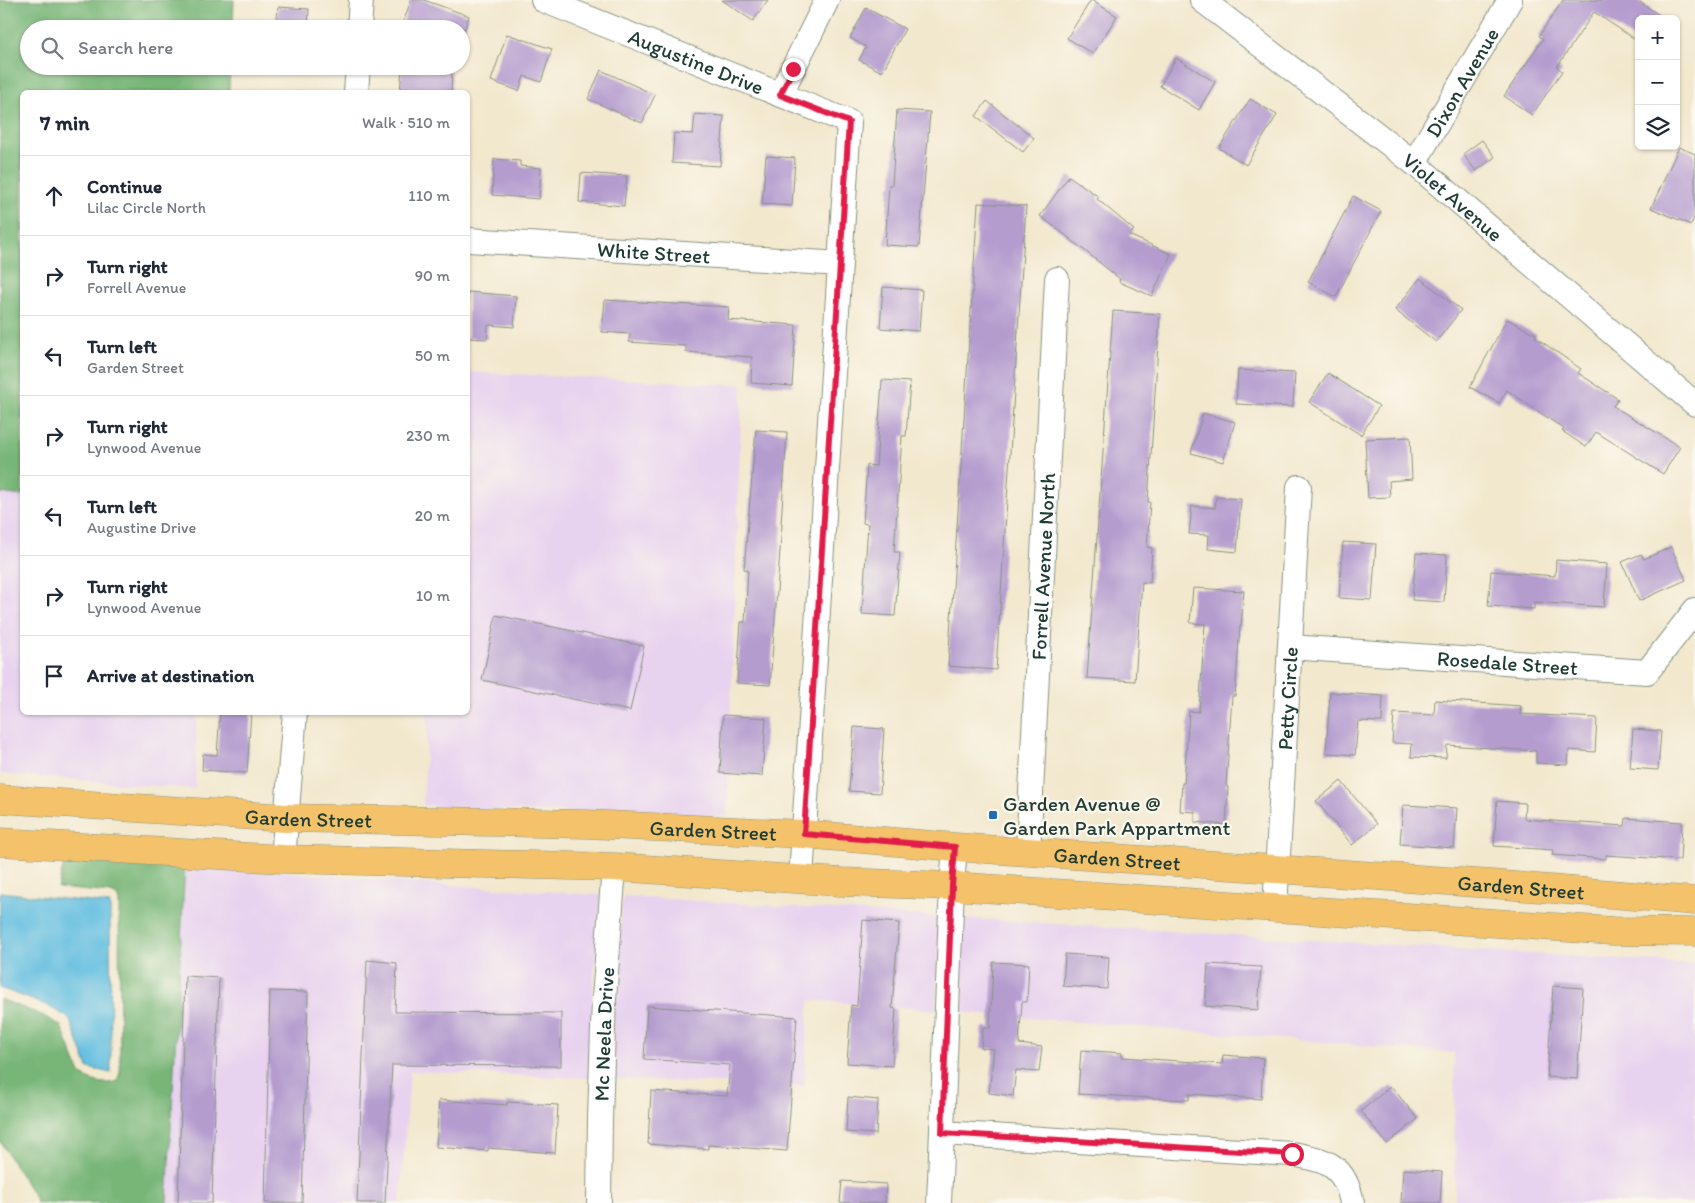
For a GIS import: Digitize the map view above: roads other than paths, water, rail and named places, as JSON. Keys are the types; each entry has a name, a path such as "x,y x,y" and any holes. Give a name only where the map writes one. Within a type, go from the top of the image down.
{"main road":[{"name":"Garden Street","path":"0,799 286,818 586,824 804,834 955,847 1481,883 1695,901"},
{"name":"Garden Street","path":"0,842 283,858 614,867 841,882 952,886 1613,931 1695,932"}],"street":[{"path":"360,20 361,0"},
{"name":"Augustine Drive","path":"543,0 849,122 840,264"},
{"path":"780,95 827,0"},
{"name":"Violet Avenue","path":"1202,0 1414,163 1695,404"},
{"name":"Dixon Avenue","path":"1414,163 1510,0"},
{"path":"356,90 357,75"},
{"name":"White Street","path":"470,240 840,264"},
{"path":"801,878 840,264"},
{"name":"Forrell Avenue North","path":"1028,852 1057,279"},
{"name":"Petty Circle","path":"1275,908 1299,487"},
{"name":"Rosedale Street","path":"1290,647 1647,672 1695,610"},
{"path":"283,858 295,715"},
{"path":"939,1203 955,847"},
{"name":"Mc Neela Drive","path":"600,1203 600,1118 604,999 614,867"},
{"path":"942,1133 1312,1157 1338,1170 1346,1179 1352,1203"}],"water":[{"path":"0,892 110,904 111,1073 88,1068 69,1018 46,1005 0,988"}],"place":[{"name":"Garden Avenue @ Garden Park Appartment","path":"993,815"}]}
